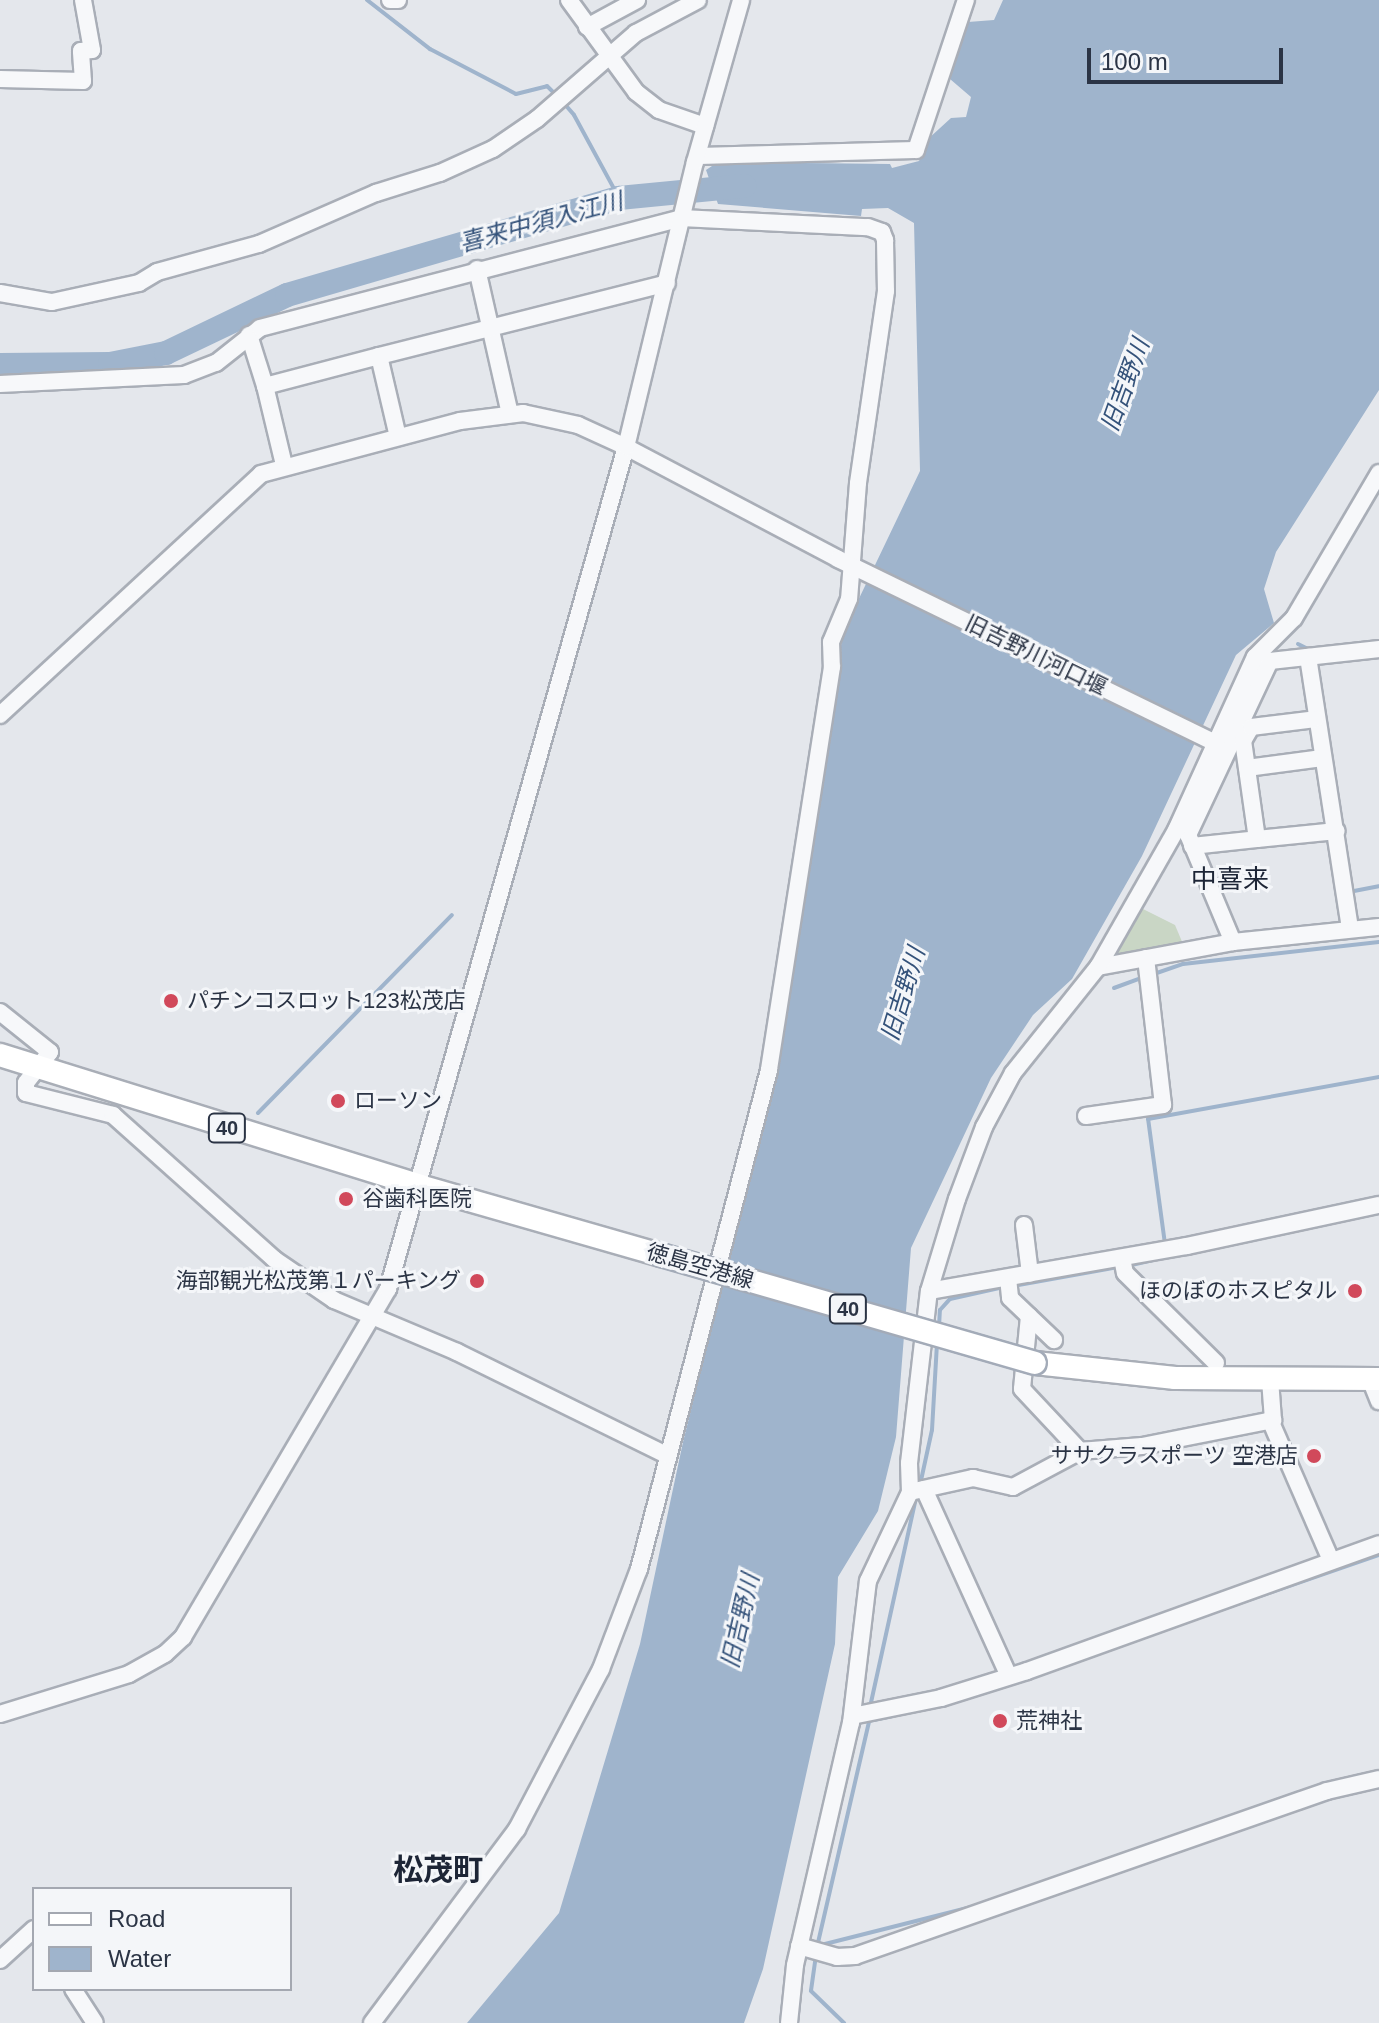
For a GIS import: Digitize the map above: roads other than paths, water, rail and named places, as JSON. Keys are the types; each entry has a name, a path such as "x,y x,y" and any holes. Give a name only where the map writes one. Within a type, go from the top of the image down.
{"main road":[{"name":"徳島空港線","path":"0,1055 35,1070 420,1186 1035,1363 1162,1377 1375,1379"},
{"name":"徳島空港線","path":"0,1065 35,1070"}],"street":[{"path":"0,79 83,81 81,51 92,50 83,0"},
{"path":"390,0 398,0"},
{"path":"569,0 608,59 659,110 705,126"},
{"path":"587,27 637,0"},
{"path":"0,293 52,302 75,300 259,244 493,149 549,108 636,33 698,0"},
{"path":"0,1714 129,1674 183,1637 311,1423 328,1385 374,1319 420,1186 626,447 682,213 741,0"},
{"path":"696,159 916,150 966,0"},
{"path":"0,384 184,375 216,363 249,335 682,213 815,223 882,232 886,291 858,483 858,568 831,642 832,667 769,1070 666,1455 639,1569 570,1736 517,1829 372,2023"},
{"path":"0,715 261,474 284,465 398,437 510,414 477,269"},
{"path":"265,386 667,283"},
{"path":"249,335 284,465"},
{"path":"379,356 398,437"},
{"name":"旧吉野川河口堰","path":"510,414 578,425 626,447 858,568 1211,740"},
{"path":"1233,942 1185,837 1211,740 1255,657 1294,618 1379,473"},
{"path":"1009,1676 917,1490 909,1463 935,1259 984,1127 1038,1037 1098,967 1185,837 1270,661 1379,649"},
{"path":"1308,657 1350,929"},
{"path":"1257,839 1243,741 1251,727 1316,719"},
{"path":"1247,768 1322,758"},
{"path":"1185,837 1257,839 1337,831"},
{"path":"1098,967 1233,942 1379,927"},
{"path":"1086,1116 1163,1105 1146,958"},
{"path":"0,1012 50,1052 35,1070 26,1093 113,1115 274,1259 334,1300 457,1352 666,1455"},
{"path":"929,1291 1008,1284 1030,1274 1124,1265 1379,1205"},
{"path":"1024,1225 1030,1274"},
{"path":"1124,1265 1216,1363"},
{"path":"1008,1284 1029,1316 1054,1340"},
{"path":"1029,1316 1022,1389 1080,1451"},
{"path":"1270,1379 1270,1420 1331,1560"},
{"path":"1375,1379 1379,1401"},
{"path":"789,2023 799,1946 852,1716 868,1581 917,1490 973,1478 1013,1487 1080,1451 1142,1446 1270,1420"},
{"path":"852,1716 941,1698 1009,1676 1379,1544"},
{"path":"799,1946 837,1957 855,1956 1327,1791 1379,1779"},
{"path":"0,1960 32,1931"},
{"path":"74,1991 95,2023"}],"water":[{"name":"旧吉野川","path":"1003,0 1379,0 1379,390 1276,552 1264,589 1274,623 1236,655 1142,856 1072,979 1033,1015 991,1078 911,1248 896,1437 878,1511 838,1577 835,1644 763,1969 744,2023 467,2023 559,1913 640,1644 683,1442 782,1044 843,632 920,471 914,223 888,208 862,209 861,216 718,204 706,170 718,162 890,164 892,168 919,161 928,139 951,118 966,117 971,97 950,79 968,22 994,20"}],"waterway":[{"path":"367,0 430,49 516,94 547,86 556,95"},
{"path":"562,101 574,115 619,198"},
{"name":"喜来中須入江川","path":"0,365 110,364 166,353 287,295 619,198 744,186"},
{"path":"1298,644 1310,650"},
{"path":"1354,891 1379,886"},
{"path":"258,1113 452,915"},
{"path":"1151,975 1183,964 1379,942"},
{"path":"1114,988 1142,978"},
{"path":"1165,1244 1148,1119 1379,1077"},
{"path":"1127,1266 1154,1260"},
{"path":"1013,1286 1119,1267"},
{"path":"939,1327 940,1310 950,1299 1004,1287"},
{"path":"920,1485 932,1430 937,1343"},
{"path":"870,1707 916,1497"},
{"path":"963,1699 1379,1555"},
{"path":"817,1947 869,1721 892,1716"},
{"path":"1277,1800 1296,1794"},
{"path":"821,1945 971,1907"},
{"path":"816,1955 811,1991 844,2023"}],"place":[{"name":"パチンコスロット123松茂店","path":"171,1001"},
{"name":"ローソン","path":"338,1101"},
{"name":"谷歯科医院","path":"346,1199"},
{"name":"海部観光松茂第１パーキング","path":"477,1281"},
{"name":"ほのぼのホスピタル","path":"1355,1291"},
{"name":"ササクラスポーツ 空港店","path":"1314,1456"},
{"name":"荒神社","path":"1000,1721"}],"district":[{"name":"中喜来","path":"1230,880"},
{"name":"松茂町","path":"438,1870"}]}
